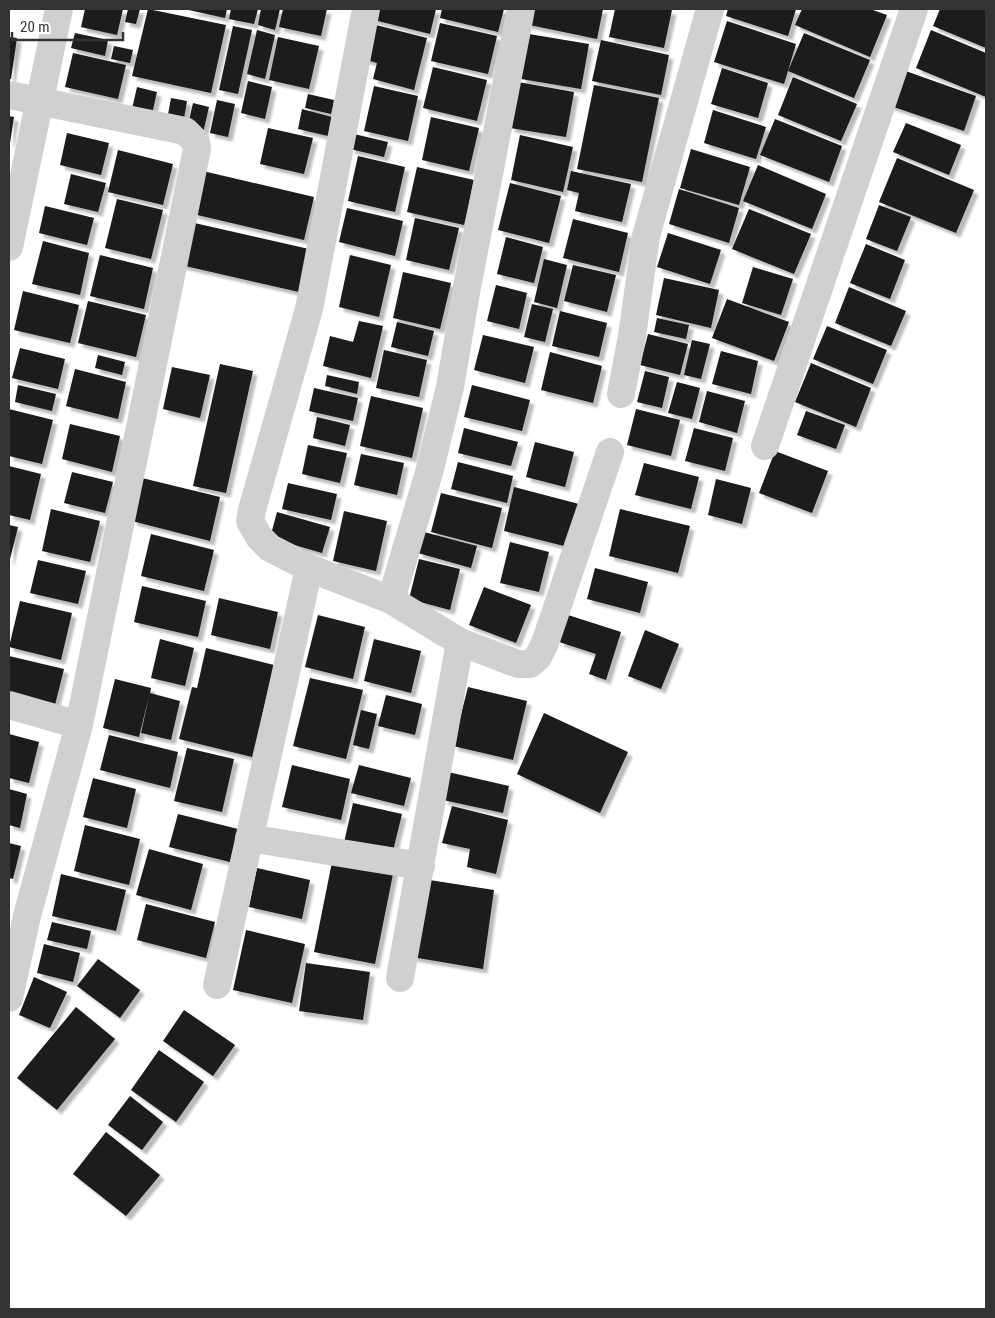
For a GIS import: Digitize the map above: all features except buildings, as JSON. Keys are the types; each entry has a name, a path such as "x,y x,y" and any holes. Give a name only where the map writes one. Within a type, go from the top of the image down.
{"street":[{"path":"9,247 59,9"},
{"path":"366,9 309,309 250,521 259,537 270,548 309,568 390,600 460,642 518,664 530,664 538,657 546,643 610,452"},
{"path":"390,600 430,469 450,387 521,9"},
{"path":"621,394 632,336 646,236 710,9"},
{"path":"765,446 914,9"},
{"path":"9,95 185,131 196,142 197,149 79,725 27,916 9,998"},
{"path":"217,985 309,568"},
{"path":"400,978 460,642"},
{"path":"9,705 79,725"},
{"path":"249,838 421,866"}]}
